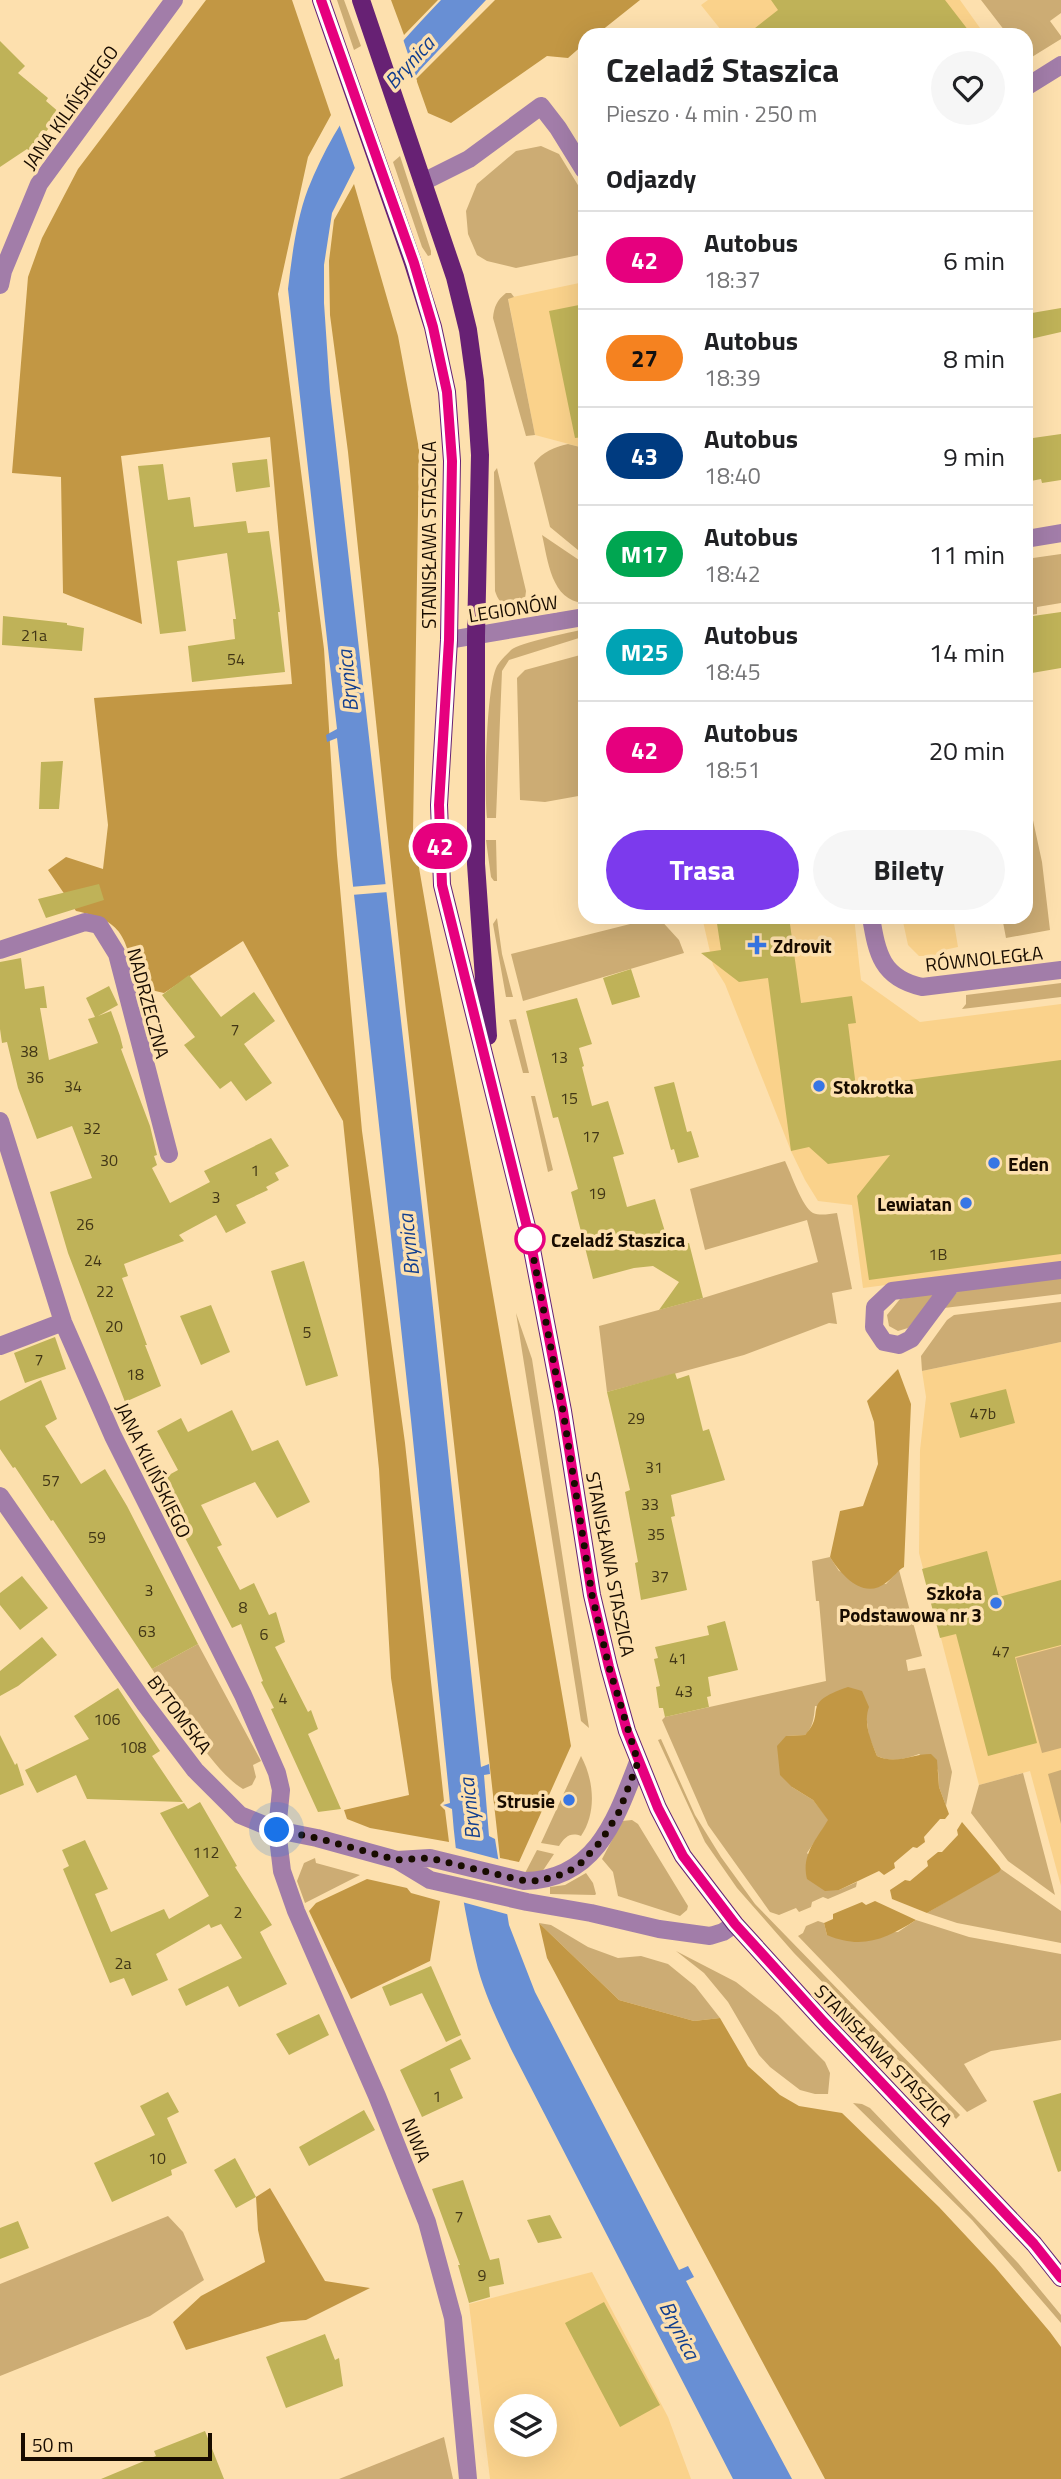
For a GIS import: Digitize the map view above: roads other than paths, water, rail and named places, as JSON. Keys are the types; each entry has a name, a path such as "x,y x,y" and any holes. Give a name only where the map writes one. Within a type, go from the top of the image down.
{"main road":[{"name":"STANISŁAWA STASZICA","path":"321,0 433,327 447,392 452,461 449,640 439,805 442,885 522,1202 544,1306 592,1595 609,1667 638,1762 683,1856 735,1924 796,1993 1034,2244 1061,2278"},
{"name":"STANISŁAWA STASZICA","path":"361,0 455,277 468,330 475,381 480,455 476,636 477,864 491,1085"}],"street":[{"name":"JANA KILIŃSKIEGO","path":"0,285 2,271 39,184 174,0"},
{"path":"1033,82 1061,65"},
{"path":"423,182 469,159 541,106 578,160"},
{"path":"1033,538 1061,533"},
{"name":"LEGIONÓW","path":"449,640 578,618"},
{"name":"NADRZECZNA","path":"0,950 85,922 99,925 117,954 169,1154"},
{"name":"RÓWNOLEGŁA","path":"873,924 881,960 892,974 905,983 922,987 1061,970"},
{"name":"JANA KILIŃSKIEGO","path":"0,1121 63,1322 113,1436 243,1695 274,1764 281,1790 277,1830"},
{"path":"952,1284 1061,1270"},
{"path":"0,1346 63,1322"},
{"name":"BYTOMSKA","path":"0,1496 145,1704 195,1770 240,1815 277,1830 397,1860 429,1880 527,1902 611,1917 659,1929 710,1936 735,1924"},
{"name":"BYTOMSKA","path":"397,1860 430,1858 520,1880 539,1881 556,1877 579,1865 601,1841 619,1812 638,1762"},
{"name":"NIWA","path":"277,1830 282,1871 296,1911 377,2096 427,2222 453,2318 468,2479"}],"water":[{"name":"Brynica","path":"441,0 486,0 420,70 369,140 332,213 324,265 324,303 330,392 428,1260 481,1767 489,1764 490,1774 484,1775 489,1836 495,1839 509,1925 535,1992 679,2270 688,2266 694,2277 686,2281 792,2479 733,2479 494,2012 478,1969 469,1930 452,1809 443,1805 450,1803 337,738 327,742 326,735 337,729 288,289 300,213 320,162 365,88 401,43"}],"place":[{"name":"Zdrovit","path":"757,945"},
{"name":"Stokrotka","path":"819,1086"},
{"name":"Eden","path":"994,1163"},
{"name":"Lewiatan","path":"966,1203"},
{"name":"Czeladź Staszica","path":"530,1239"},
{"name":"Szkoła Podstawowa nr 3","path":"996,1603"},
{"name":"Strusie","path":"569,1800"}]}
